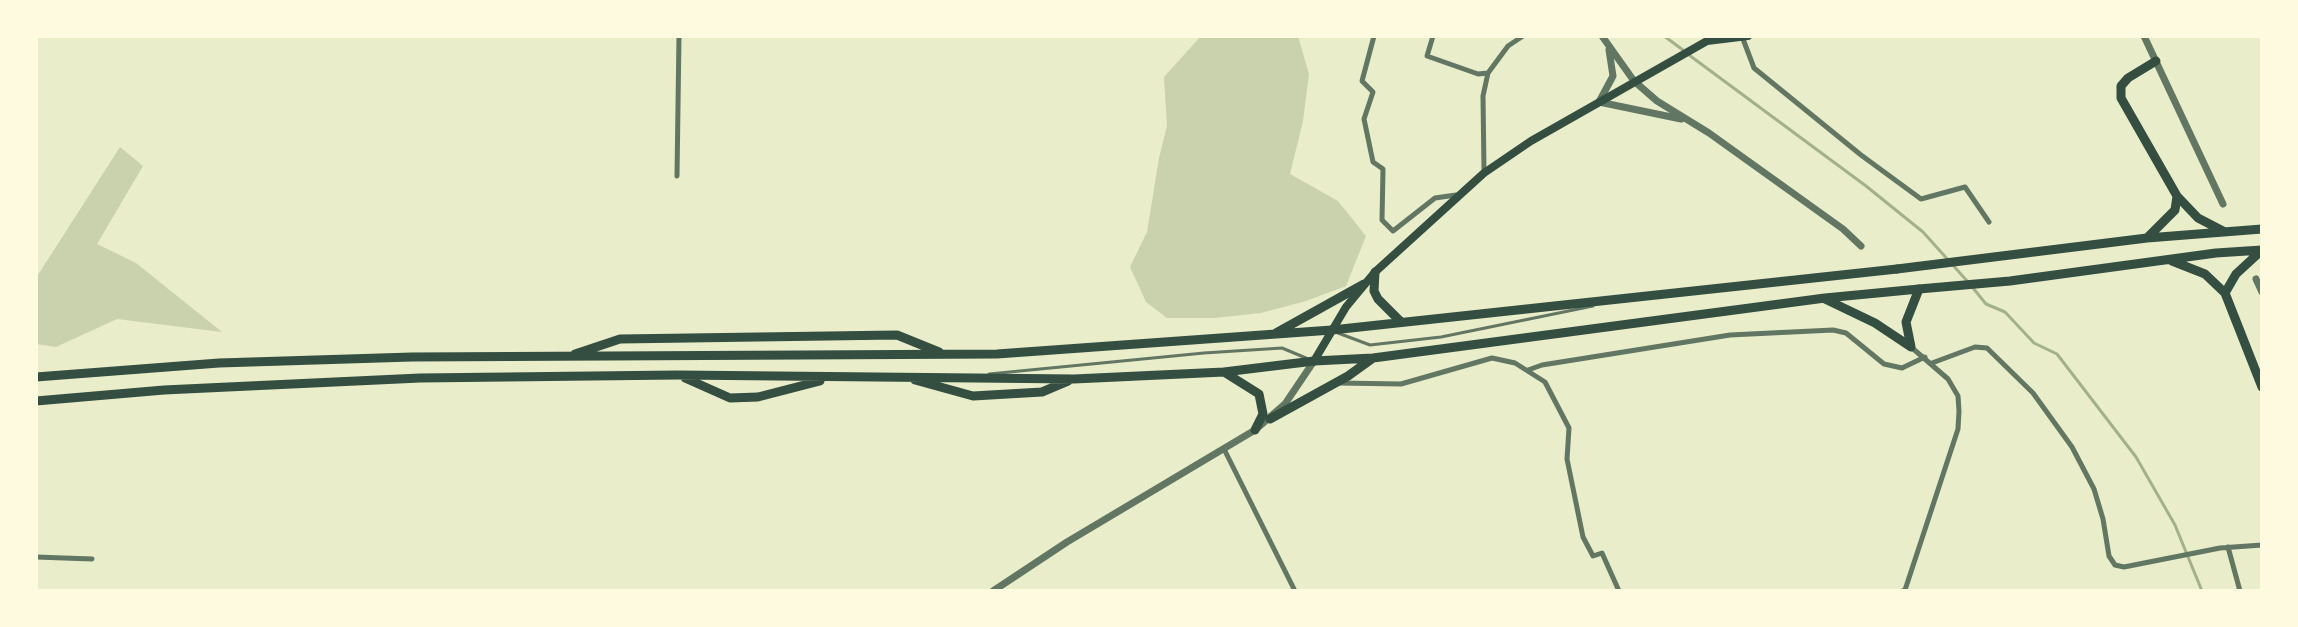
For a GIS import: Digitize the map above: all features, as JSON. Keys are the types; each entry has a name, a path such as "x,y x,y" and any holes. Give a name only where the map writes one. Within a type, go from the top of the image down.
{"main road":[{"path":"1314,361 1346,307 1364,284 1484,173 1531,141 1708,39 1745,37"},
{"path":"2156,61 2128,78 2121,86 2121,98 2177,196 2198,218 2223,231"},
{"path":"2147,238 2175,210 2177,196"},
{"path":"36,377 219,363 412,357 1066,351 1332,330 1897,269 2147,238 2262,229"},
{"path":"36,401 164,390 405,379 678,375 1074,379 1224,372 1314,361 1373,358 1825,298 2010,281 2261,250"},
{"path":"2225,293 2236,274 2261,250"},
{"path":"2169,260 2205,274 2225,293 2262,387"},
{"path":"1375,272 1374,291 1378,299 1401,322"},
{"path":"1273,335 1364,284"},
{"path":"1911,347 1906,322 1919,289"},
{"path":"1825,298 1875,323 1911,347"},
{"path":"566,357 620,339 897,335 946,354"},
{"path":"1270,419 1348,376 1373,358"},
{"path":"1224,372 1259,394 1263,414 1255,430"},
{"path":"678,375 730,398 758,397 834,377"},
{"path":"900,376 973,396 1042,392 1074,379"}],"street":[{"path":"677,176 679,36"},
{"path":"1374,36 1362,81 1373,92 1364,119 1373,162 1383,169 1382,220 1393,231 1435,198 1461,195"},
{"path":"1433,36 1427,56 1478,74 1488,73"},
{"path":"1484,173 1483,96 1488,73 1499,56 1523,36"},
{"path":"1602,36 1634,81 1657,101 1709,133 1843,229 1861,246"},
{"path":"2144,36 2223,204"},
{"path":"1745,37 1754,68 1897,181 1921,199 1965,187 1989,222"},
{"path":"1609,47 1613,76 1599,102 1687,120"},
{"path":"2256,279 2262,292"},
{"path":"1527,371 1542,365 1730,335 1822,331 1846,333 1884,364 1902,368 1925,357"},
{"path":"1902,591 1905,590 1958,429 1958,396 1948,379 1911,347"},
{"path":"1932,363 1975,347 1987,348 2033,393 2072,447 2094,489 2109,556 2115,565 2124,567 2224,548 2262,545"},
{"path":"1334,383 1401,384 1492,358 1515,363 1545,382 1569,428 1567,459 1583,537 1593,556 1602,553 1619,591"},
{"path":"993,591 1067,542 1255,430 1270,419 1299,387 1314,361"},
{"path":"1224,449 1295,591"},
{"path":"2224,548 2240,591"},
{"path":"36,557 92,559"}],"lane":[{"path":"1332,330 1370,345 1441,337 1636,298"},
{"path":"957,377 1282,348 1314,361"}],"green space":[{"path":"1201,36 1298,36 1309,74 1303,121 1290,174 1338,201 1366,236 1346,286 1261,313 1214,318 1167,318 1146,302 1130,267 1147,232 1167,126 1164,77"},
{"path":"120,147 143,166 97,244 136,263 222,332 117,319 56,347 36,344 36,278"}],"waterway":[{"path":"1664,36 1683,50"},
{"path":"1689,55 1923,232 1968,282"},
{"path":"1973,288 1986,304 2005,312 2034,343 2057,354 2136,457 2175,525 2202,591"}]}
